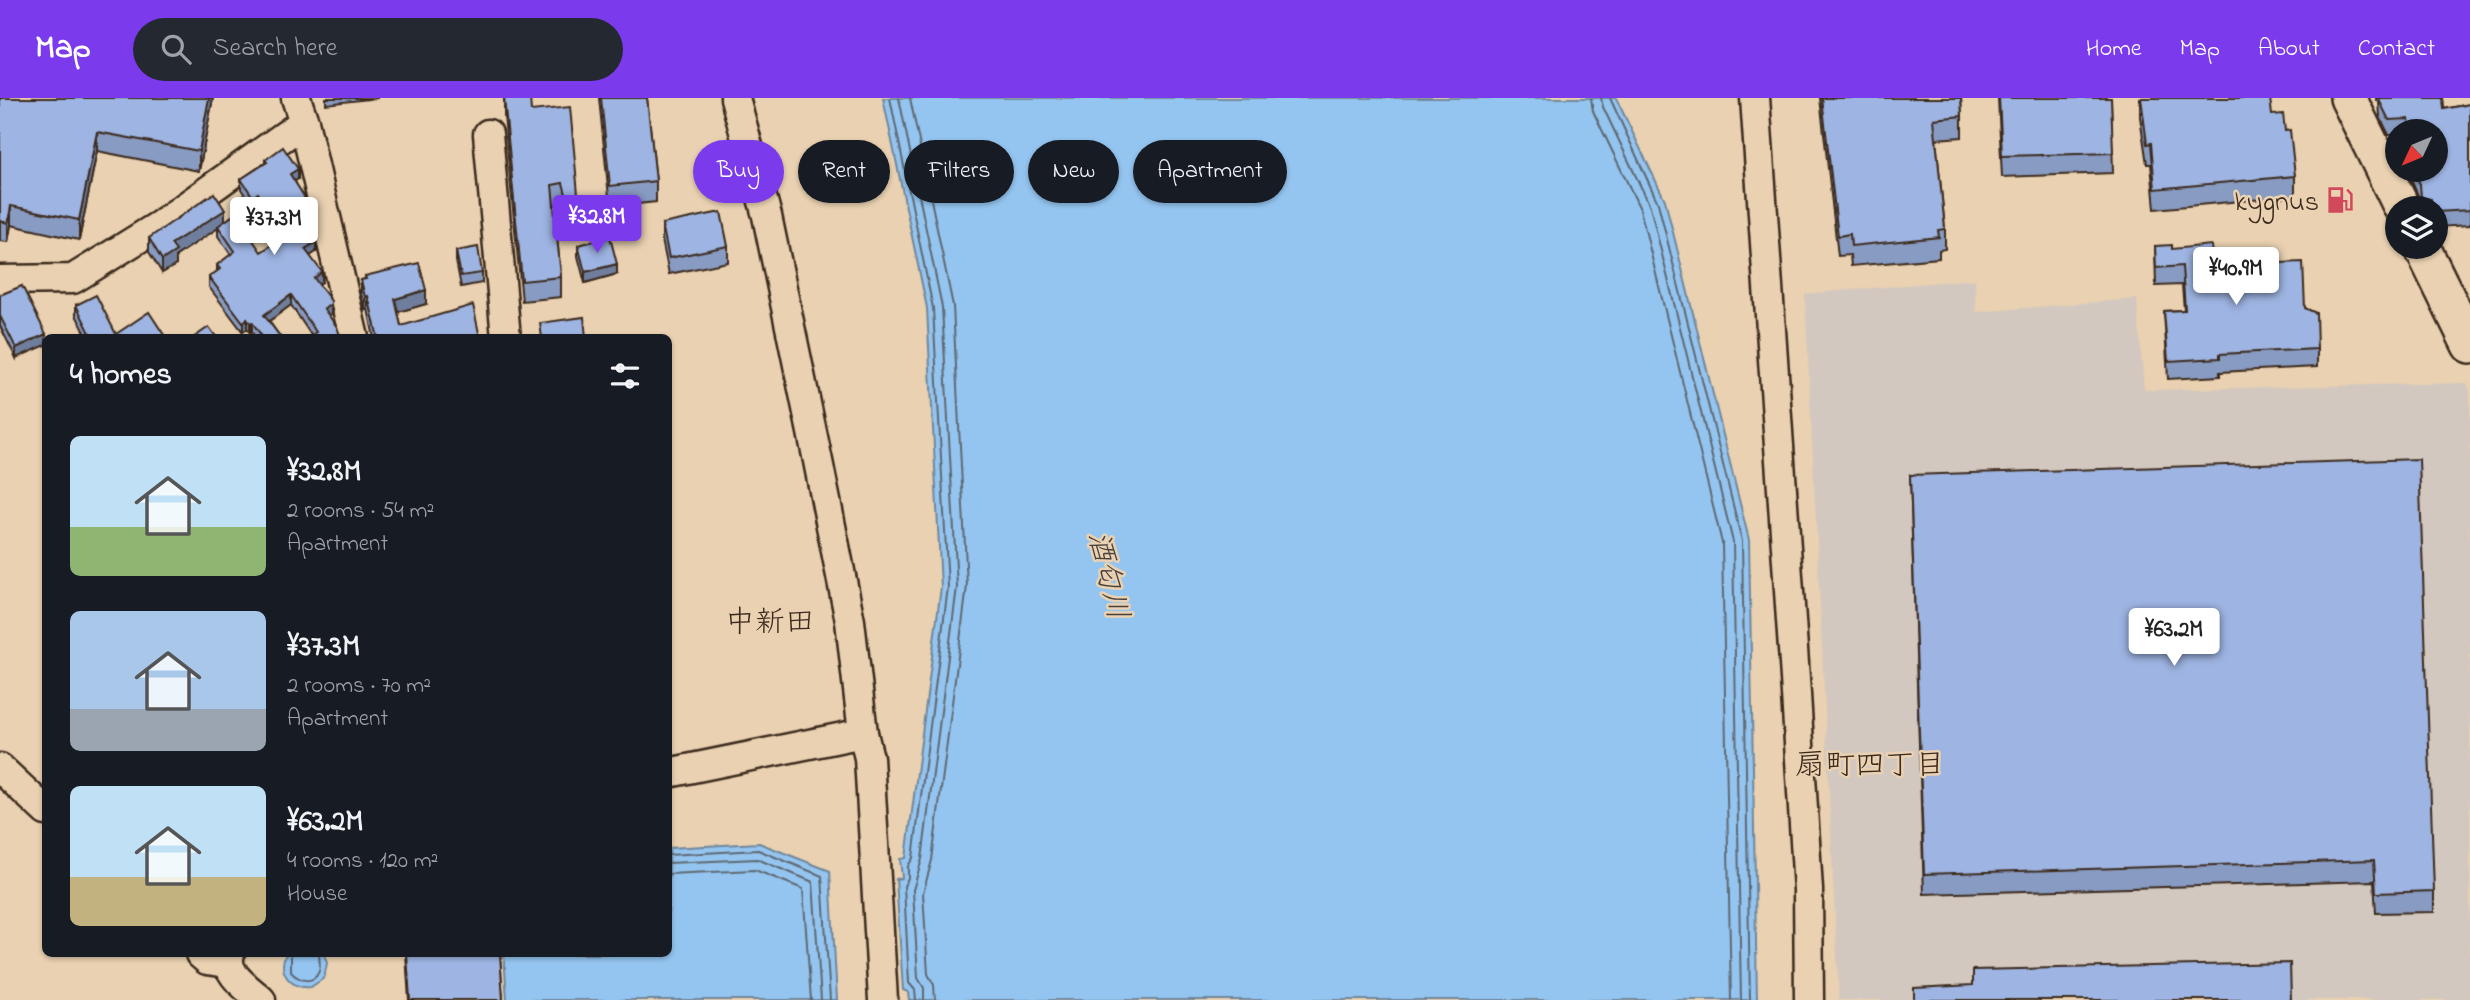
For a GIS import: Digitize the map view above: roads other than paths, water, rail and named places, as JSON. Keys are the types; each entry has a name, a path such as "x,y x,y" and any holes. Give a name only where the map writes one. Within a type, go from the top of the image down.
{"main road":[{"path":"2348,98 2396,196"},
{"path":"2427,259 2470,345"}],"street":[{"path":"735,98 766,216 848,607 863,733 869,758 883,1000"},
{"path":"1755,98 1808,890 1809,1000"},
{"path":"0,280 73,279 159,225 300,110 353,334"},
{"path":"488,134 506,334"},
{"path":"672,772 863,733"},
{"path":"0,768 42,807"},
{"path":"204,957 207,960 229,958 232,973 261,1000"}],"water":[{"name":"酒匂川","path":"883,98 1616,98 1665,200 1749,540 1757,1000 909,1000 908,992 903,990 896,879 902,878 900,859 906,858 941,587 927,308 905,203 1014,203 1014,140 904,140 904,198"},
{"path":"759,843 830,871 837,1000 507,1000 504,957 672,957 672,848"},
{"path":"285,957 325,957 327,963 324,978 311,987 297,985 285,973"}],"place":[{"name":"kygnus","path":"2340,200"}],"district":[{"name":"中新田","path":"770,621"},
{"name":"扇町四丁目","path":"1870,764"}]}
